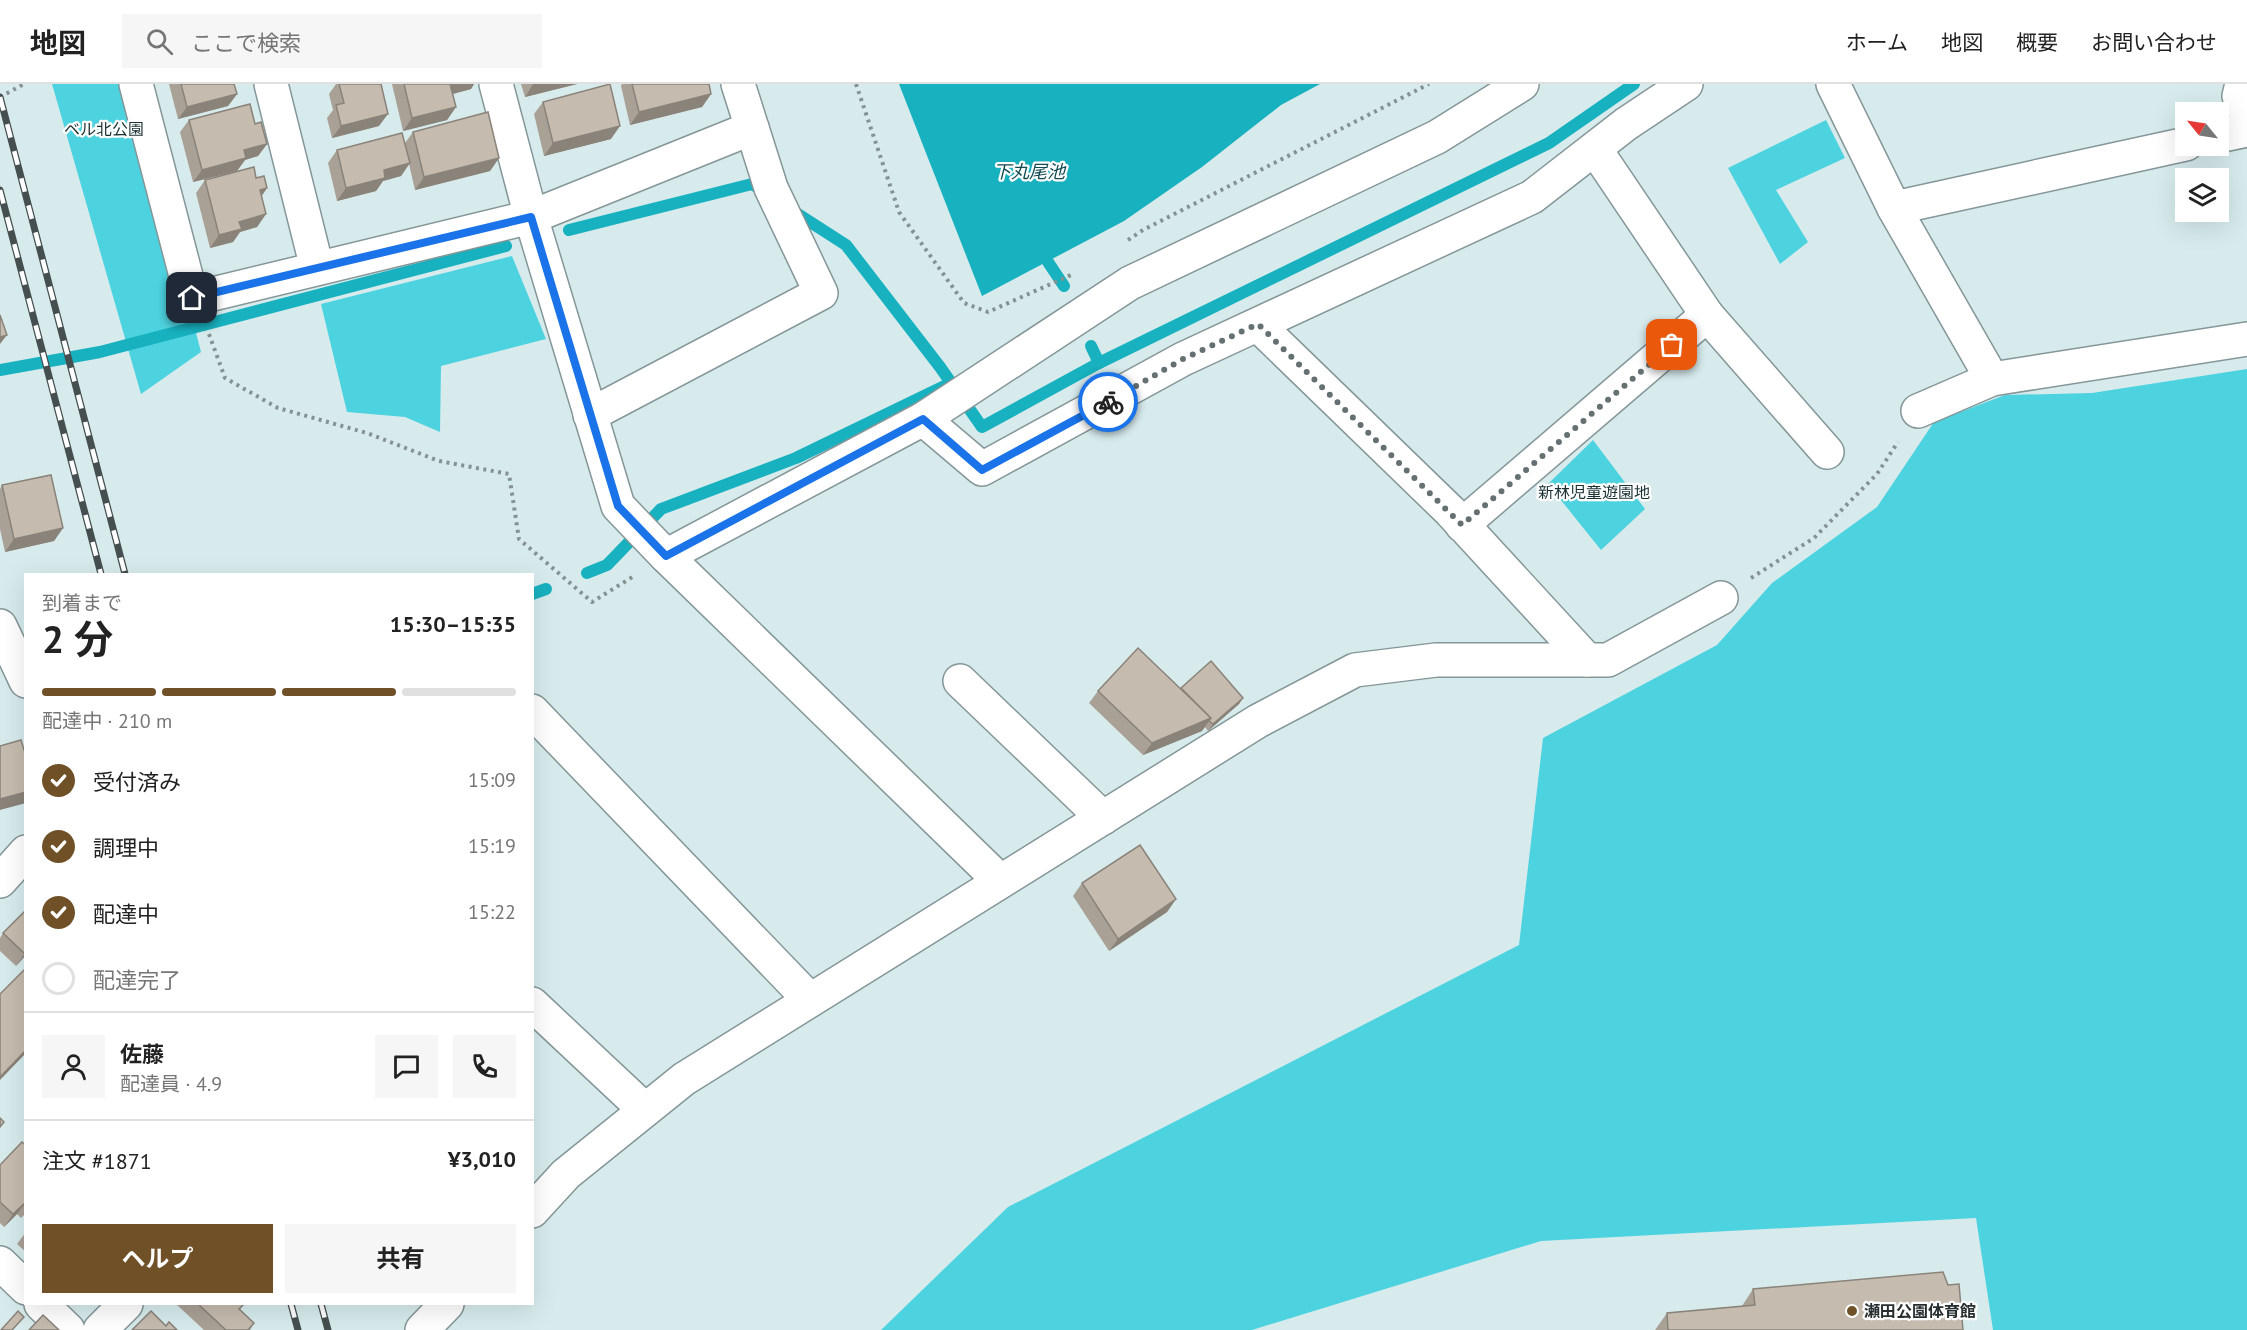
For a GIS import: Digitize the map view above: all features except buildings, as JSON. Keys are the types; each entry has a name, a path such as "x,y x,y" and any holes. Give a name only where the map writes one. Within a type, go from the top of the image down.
{"street":[{"path":"136,84 192,298 531,217 752,128"},
{"path":"271,84 317,268"},
{"path":"496,84 531,217 618,506 662,552 1000,881"},
{"path":"590,415 821,293 771,188 738,84"},
{"path":"662,552 935,412 1130,283 1437,137 1522,84"},
{"path":"935,412 982,470 1183,359 1532,197 1626,124 1686,84"},
{"path":"1833,84 1894,207 1992,379"},
{"path":"2242,84 2239,96 2247,116"},
{"path":"2229,134 2247,130"},
{"path":"1894,207 2175,146"},
{"path":"1594,149 1707,315 1827,452"},
{"path":"1462,525 1707,315"},
{"path":"1258,324 1462,525 1587,660"},
{"path":"1918,411 1992,379 2247,339"},
{"path":"534,1209 566,1174 684,1079 1258,721 1355,670 1436,660 1608,660 1720,598"},
{"path":"0,626 24,677"},
{"path":"960,681 1103,818"},
{"path":"534,713 810,1000"},
{"path":"0,881 24,854"},
{"path":"534,1006 645,1110"},
{"path":"0,1263 24,1286"},
{"path":"42,1305 68,1330"},
{"path":"100,1330 125,1305"},
{"path":"422,1330 446,1305"}],"path":[{"path":"0,97 24,84"},
{"path":"856,84 899,212 964,303 988,312 1076,272"},
{"path":"1124,243 1143,230 1428,84"},
{"path":"205,325 225,378 278,408 367,433 439,461 508,474 519,539 592,602 662,552"},
{"path":"1720,598 1814,538 1877,474 1918,411"}],"green space":[{"name":"ベル北公園","path":"52,84 131,84 201,352 141,394"},
{"path":"1826,120 1845,158 1776,190 1808,242 1780,264 1728,168"},
{"path":"512,256 546,339 441,366 440,432 405,417 347,412 321,304"},
{"path":"2247,369 2247,1330 1993,1330 1976,1218 1541,1241 1252,1330 881,1330 1008,1207 1519,945 1543,738 1717,645 1772,583 1877,507 1934,422 2005,395 2092,393"},
{"name":"新林児童遊園地","path":"1593,440 1645,509 1601,550 1548,484"}],"water":[{"name":"下丸尾池","path":"899,84 1320,84 1281,105 1202,167 1124,221 982,296"}],"waterway":[{"path":"790,209 846,245 940,367 982,427 1099,363 1549,143 1634,84"},
{"path":"569,230 752,184 766,193"},
{"path":"0,370 100,352 506,246"},
{"path":"1048,262 1064,286"},
{"path":"1091,346 1099,363"},
{"path":"587,573 607,565 661,509 796,458 951,383"},
{"path":"534,593 546,589"}],"railway":[{"path":"0,97 125,573"},
{"path":"0,190 101,573"},
{"path":"291,1305 298,1330"},
{"path":"321,1305 328,1330"}],"way so far":[{"path":"1108,402 1183,359 1258,324 1462,525 1672,345"}],"place":[{"name":"瀬田公園体育館","path":"1852,1311"}],"route":[{"path":"192,298 531,217 618,506 666,556 923,419 982,470 1108,402"}]}
